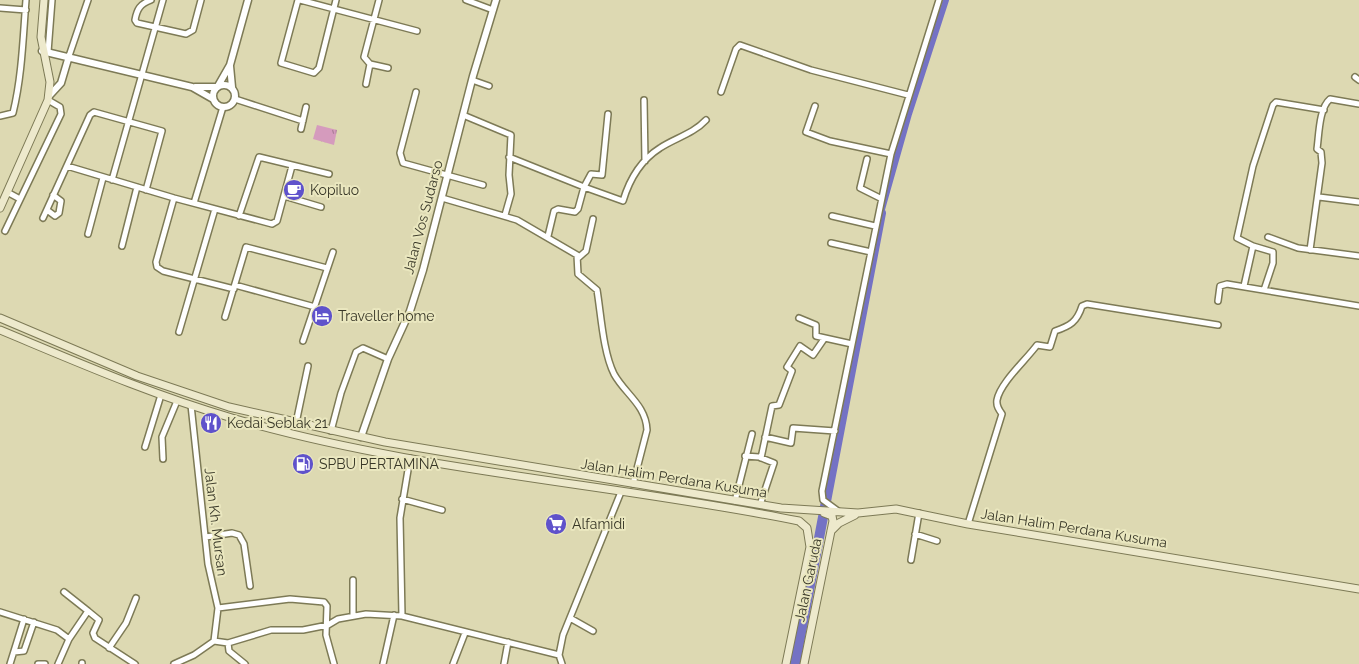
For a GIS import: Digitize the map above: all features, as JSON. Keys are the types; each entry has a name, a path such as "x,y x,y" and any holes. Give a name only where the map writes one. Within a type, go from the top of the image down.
{"main road":[{"path":"0,208 49,98 50,82 45,51 44,0"},
{"name":"Jalan Halim Perdana Kusuma","path":"0,318 137,376 229,407 362,437 760,505 858,514 896,509 968,524 1359,589"},
{"name":"Jalan Halim Perdana Kusuma","path":"0,330 177,401 276,429 410,458 781,517 804,523"},
{"path":"507,474 508,463"},
{"path":"554,482 555,471"},
{"name":"Jalan Garuda","path":"804,664 833,521 832,516 824,511"},
{"path":"831,531 844,520 858,514"},
{"name":"Jalan Garuda","path":"786,664 809,556 809,534 804,523"}],"street":[{"path":"0,116 14,113 23,50 26,0"},
{"path":"52,0 45,51 192,87 223,107"},
{"path":"5,230 62,114 60,107 49,98 61,82 88,0"},
{"path":"151,0 142,4 135,20 155,28 190,33 193,30 200,0"},
{"path":"112,180 163,0"},
{"path":"213,99 217,86 230,65 248,0"},
{"path":"336,0 334,10 317,72 283,65 281,60 299,0 334,10 417,31"},
{"path":"379,0 364,56 370,64 388,68"},
{"path":"466,0 493,10"},
{"name":"Jalan Vos Sudarso","path":"362,437 388,359 410,311 448,176 472,80 496,0"},
{"path":"824,511 822,491 880,198 890,154 939,0"},
{"path":"0,8 26,10"},
{"path":"721,92 736,49 740,45 811,70 908,95"},
{"path":"366,84 370,64"},
{"path":"230,65 235,99"},
{"path":"472,80 489,86"},
{"path":"192,87 227,84 232,87"},
{"path":"416,92 400,159 403,162 483,185"},
{"path":"223,107 230,105 235,99"},
{"path":"235,99 303,121"},
{"path":"1310,250 1322,156 1320,150 1317,149 1324,110 1330,99 1359,104"},
{"path":"644,100 645,161"},
{"path":"1264,290 1273,264 1273,252 1237,238 1253,166 1273,105 1276,102 1324,110"},
{"path":"815,106 806,132 830,140 890,154"},
{"path":"194,203 223,107"},
{"path":"301,129 306,107"},
{"path":"43,218 91,113 98,112 130,120 163,132 146,190"},
{"path":"548,236 554,212 558,209 575,212 578,209 584,187 591,174 602,175 608,114"},
{"path":"463,115 512,135 508,175 511,194 505,215"},
{"path":"509,157 622,201 628,184 645,161 659,149 698,128 706,120"},
{"path":"239,216 257,159 261,157 329,174"},
{"path":"867,159 860,188 880,198"},
{"path":"67,166 239,216 274,223 292,166"},
{"path":"88,234 103,178"},
{"path":"122,246 137,187"},
{"path":"7,192 20,199"},
{"path":"47,210 55,216 59,213 61,201 54,195"},
{"path":"284,196 321,207"},
{"path":"1318,197 1359,202"},
{"path":"174,198 156,262 157,267 163,271 315,307"},
{"path":"442,198 505,215 548,236 577,255 578,274 597,290 607,348 614,374 637,402 646,422 647,430 633,484"},
{"path":"179,332 215,209"},
{"path":"832,216 875,226"},
{"path":"578,258 586,251 593,219"},
{"path":"1268,237 1298,248 1359,256"},
{"path":"831,243 870,252"},
{"path":"1244,286 1254,246"},
{"path":"225,317 246,247 327,268"},
{"path":"303,341 333,252"},
{"path":"1218,300 1220,286 1227,284 1359,306"},
{"path":"968,524 1002,414 997,407 997,399 1016,368 1024,363 1037,345 1050,347 1055,331 1071,325 1079,316 1082,306 1087,304 1218,325"},
{"path":"799,318 816,325 816,336 852,344"},
{"path":"761,458 772,406 779,405 792,371 787,367 800,346 813,355 824,339"},
{"path":"332,431 341,392 356,352 363,348 388,359"},
{"path":"296,423 308,366"},
{"path":"145,447 161,395"},
{"path":"163,459 162,436 177,401"},
{"name":"Jalan Kh. Mursan","path":"191,405 208,564 218,608 214,641"},
{"path":"765,437 791,443 793,428 835,431"},
{"path":"736,501 745,456 752,434"},
{"path":"745,456 761,458 774,463 760,505"},
{"path":"402,616 400,518 410,458"},
{"path":"562,664 559,655 563,635 621,492"},
{"path":"402,499 442,510"},
{"path":"911,560 918,514"},
{"path":"206,538 232,533 239,535 244,544 250,586"},
{"path":"915,534 937,541"},
{"path":"353,580 353,616"},
{"path":"64,592 99,620 93,636 135,664"},
{"path":"109,648 126,623 136,598"},
{"path":"218,608 290,599 320,601 327,606 328,625 326,635 334,664"},
{"path":"58,664 69,639 88,611"},
{"path":"0,612 57,630 69,639"},
{"path":"174,664 194,655 214,641 228,643 271,630 303,630 328,625 338,619 366,614 402,616 559,655"},
{"path":"383,664 394,615"},
{"path":"570,618 593,631"},
{"path":"10,664 24,619"},
{"path":"14,652 24,650 34,622"},
{"path":"453,664 465,633"},
{"path":"504,664 508,642"},
{"path":"228,643 229,651 245,664"},
{"path":"235,664 238,658"},
{"path":"38,664 42,662 45,664"}],"green space":[{"path":"317,125 337,130 334,145 313,139"}],"waterway":[{"path":"881,213 909,114 946,0"},
{"path":"795,664 881,213"}],"place":[{"name":"Kopiluo","path":"294,190"},
{"name":"Traveller home","path":"322,316"},
{"name":"Kedai Seblak 21","path":"211,423"},
{"name":"SPBU PERTAMINA","path":"303,464"},
{"name":"Alfamidi","path":"556,524"}]}
